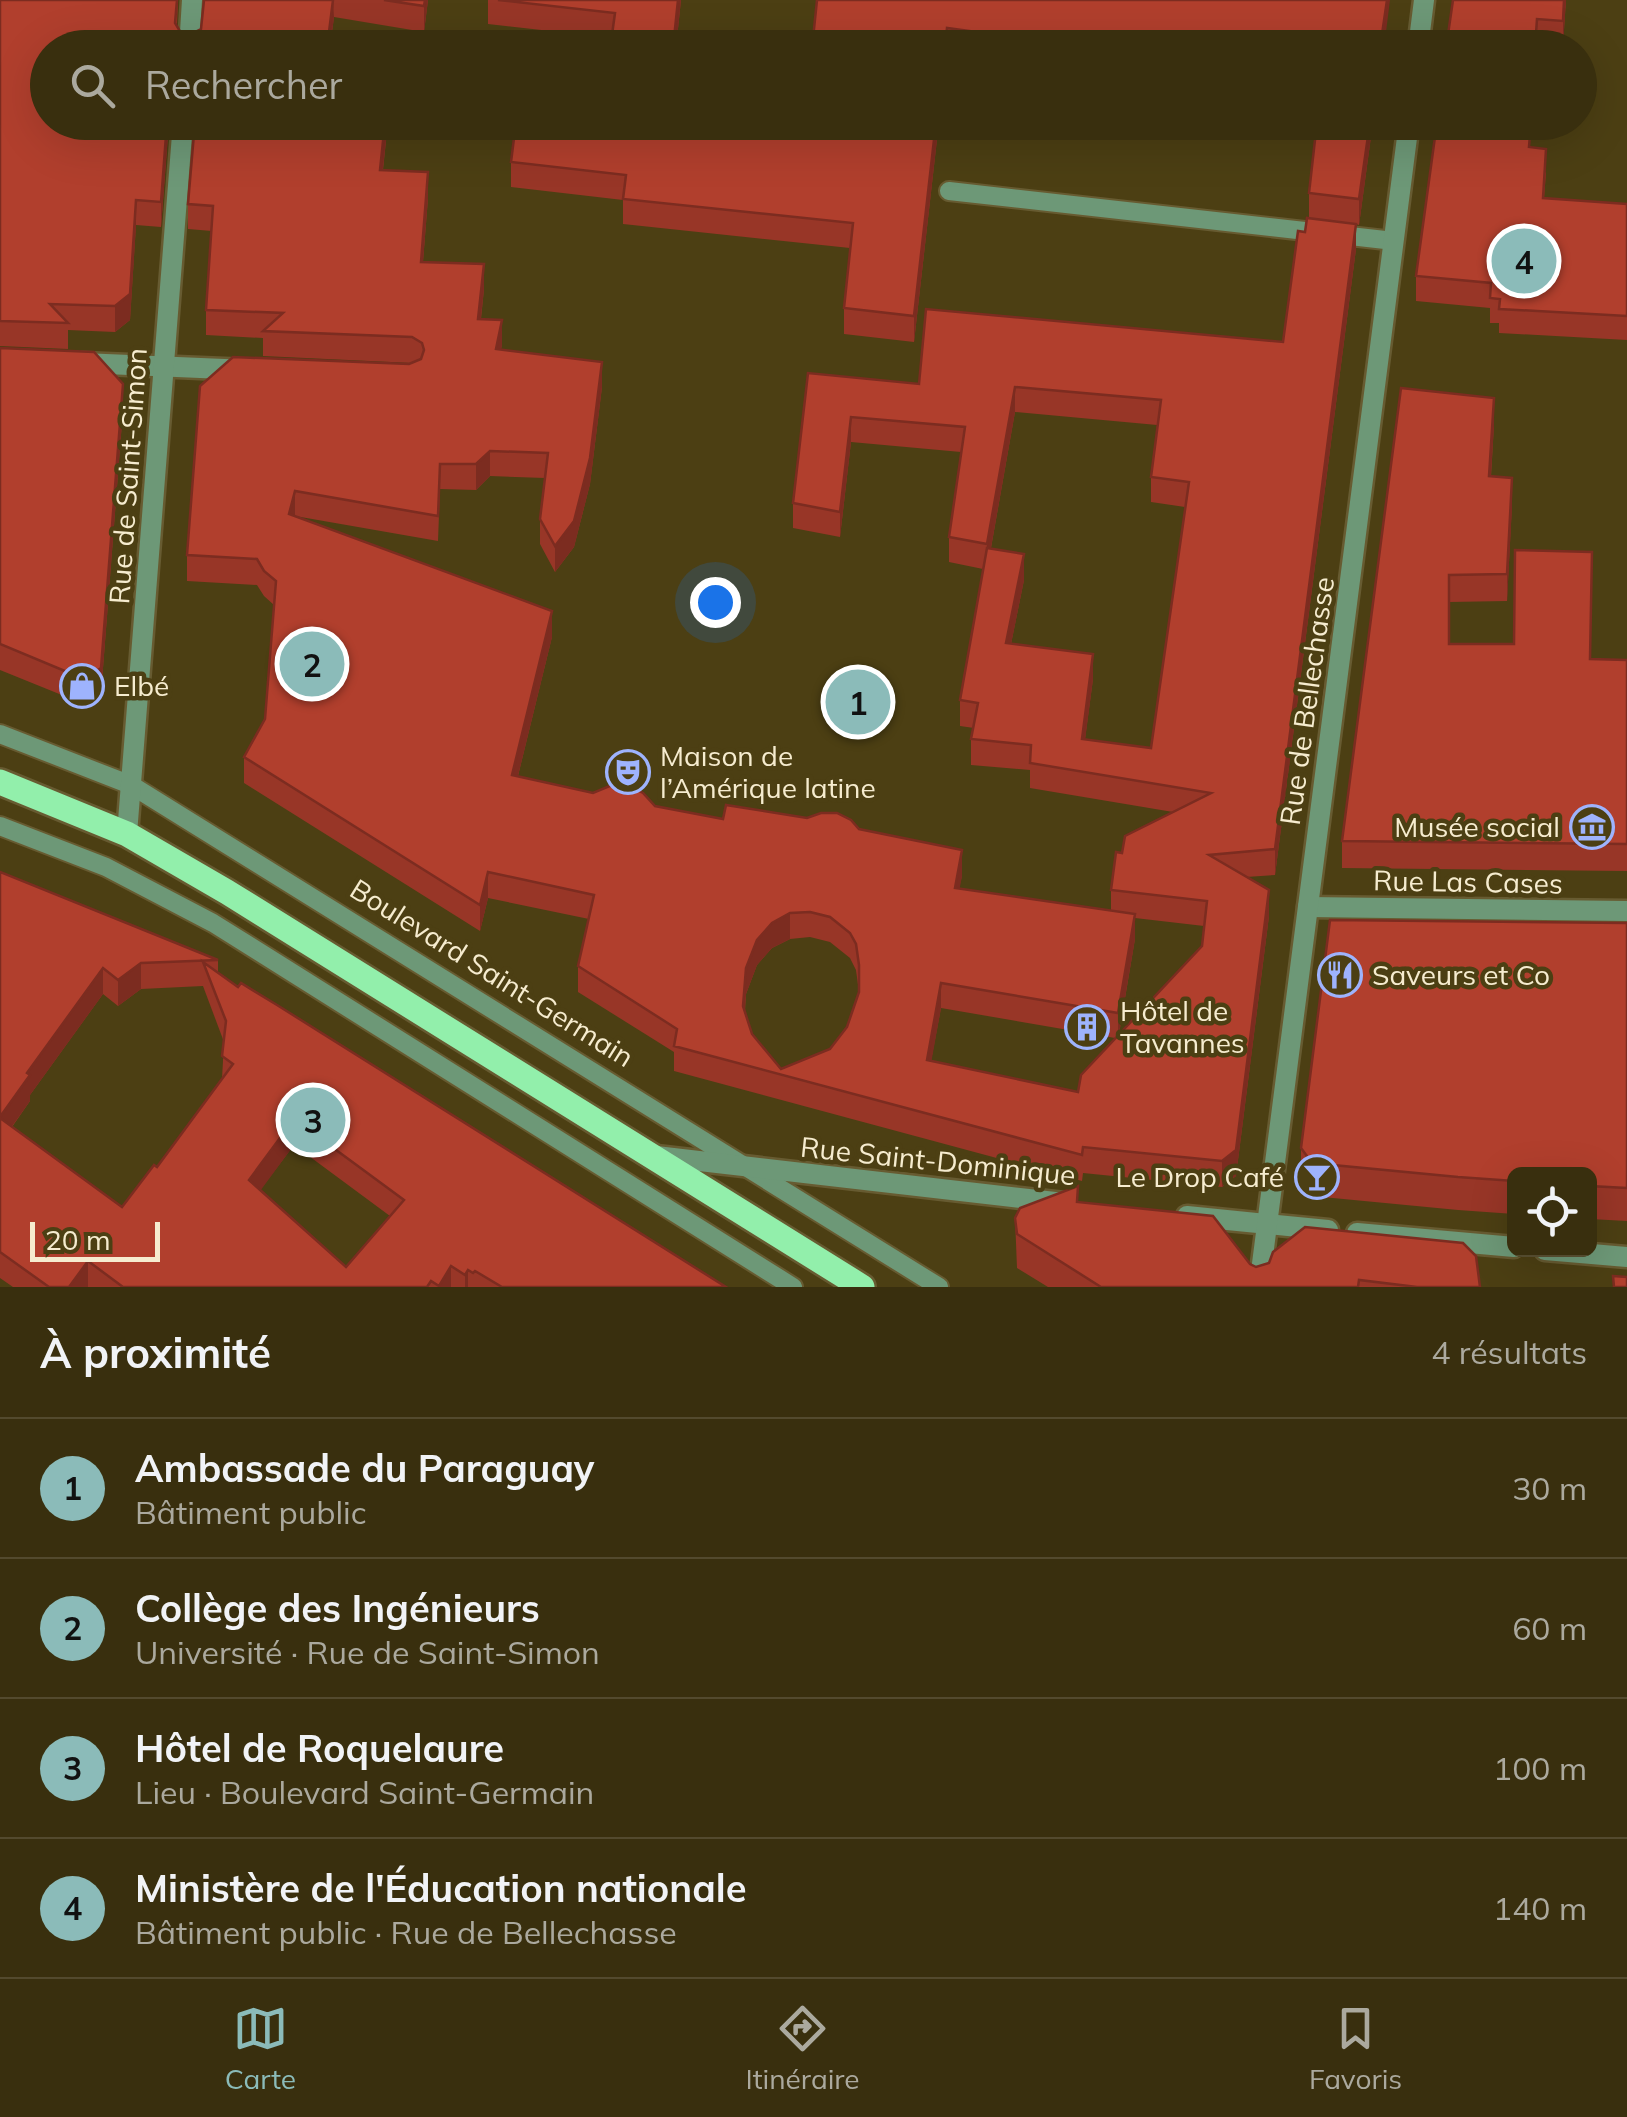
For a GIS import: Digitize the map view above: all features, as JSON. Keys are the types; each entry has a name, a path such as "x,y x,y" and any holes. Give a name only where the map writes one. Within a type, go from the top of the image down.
{"main road":[{"path":"0,782 127,834 227,892 862,1287"}],"street":[{"path":"190,30 192,0"},
{"path":"1420,30 1424,0"},
{"name":"Rue de Saint-Simon","path":"127,834 182,140"},
{"name":"Rue de Bellechasse","path":"1259,1287 1407,140"},
{"path":"54,362 274,370"},
{"name":"Rue Las Cases","path":"1308,907 1627,911"},
{"name":"Rue Saint-Dominique","path":"654,1156 1081,1205"},
{"path":"1160,1213 1507,1246"},
{"path":"1597,1254 1627,1257"}],"lane":[{"path":"949,191 1394,241"},
{"name":"Boulevard Saint-Germain","path":"0,734 131,784 940,1287"},
{"path":"0,826 106,866 214,923 793,1287"}],"building":[{"path":"0,0 177,0 175,23 179,30 30,30 30,140 166,140 161,202 136,200 130,294 115,306 50,304 68,323 0,321"},
{"path":"204,0 333,0 329,30 199,30"},
{"path":"384,0 425,0 424,6"},
{"path":"498,0 678,0 675,30 613,30 615,13"},
{"path":"817,0 1387,0 1383,30 814,30"},
{"path":"1453,0 1564,0 1563,21 1537,19 1536,30 1449,30"},
{"path":"193,140 383,140 380,170 428,172 421,262 484,264 478,319 502,320 496,349 602,362 590,458 574,521 555,546 540,519 548,453 490,451 476,464 440,464 438,516 295,491 289,514 552,611 512,775 593,793 612,785 628,785 655,806 723,819 726,805 807,818 837,813 859,829 962,850 955,888 1135,914 1118,1013 941,983 927,1060 1078,1092 1081,1075 1202,946 1207,901 1111,890 1116,852 1122,853 1125,836 1211,793 1030,763 1031,745 971,739 978,703 960,700 987,548 1024,554 1006,643 1093,654 1082,739 1151,748 1189,482 1151,477 1161,400 1015,387 987,544 949,537 965,427 851,417 840,512 793,503 808,373 919,384 926,309 1283,342 1298,231 1305,232 1307,218 1356,224 1275,849 1209,855 1269,890 1236,1150 1222,1161 1083,1147 1082,1155 674,1046 677,1029 578,966 594,895 488,872 480,905 244,757 265,719 276,581 257,559 187,555 200,386 233,357 409,364 421,359 424,350 422,343 412,337 263,331 283,313 206,310 213,206 188,204","holes":["790,913 830,917 850,933 856,944 859,992 847,1027 830,1049 781,1069 752,1034 743,1006 746,968 757,940 772,923"]},
{"path":"514,140 934,140 914,316 844,308 853,223 623,199 626,175 511,162"},
{"path":"1315,140 1367,140 1359,199 1309,193"},
{"path":"1435,140 1530,140 1529,147 1546,149 1543,198 1627,204 1627,316 1499,309 1500,299 1490,298 1491,283 1416,276"},
{"path":"0,348 94,352 123,384 101,668 84,679 0,644"},
{"path":"1401,388 1494,398 1489,476 1512,478 1507,574 1449,575 1449,644 1514,644 1515,550 1592,552 1590,659 1627,660 1627,844 1342,841"},
{"path":"0,872 218,960 141,963 118,980 103,968 0,1117"},
{"path":"1330,920 1627,923 1627,1188 1597,1186 1597,1167 1507,1167 1507,1180 1312,1163 1301,1148"},
{"path":"203,962 726,1287 502,1287 475,1271 468,1270 465,1275 451,1266 439,1286 431,1281 427,1287 123,1287 88,1261 69,1287 49,1287 0,1252 0,1118 122,1207 154,1165 157,1167 233,1064 222,1056 226,1021","holes":["294,1119 404,1200 346,1267 249,1180"]},
{"path":"1078,1186 1077,1202 1213,1216 1256,1267 1269,1263 1273,1252 1305,1227 1463,1243 1476,1256 1480,1287 1417,1287 1359,1280 1358,1287 1101,1287 1017,1234 1015,1218 1020,1208"},
{"path":"1613,1276 1627,1277 1627,1287 1614,1287"}],"place":[{"name":"Ministère de l'Éducation nationale","path":"1524,261"},
{"name":"Collège des Ingénieurs","path":"312,664"},
{"name":"Elbé","path":"82,686"},
{"name":"Ambassade du Paraguay","path":"858,702"},
{"name":"Maison de l’Amérique latine","path":"628,772"},
{"name":"Musée social","path":"1592,827"},
{"name":"Saveurs et Co","path":"1340,975"},
{"name":"Hôtel de Tavannes","path":"1087,1027"},
{"name":"Hôtel de Roquelaure","path":"313,1120"},
{"name":"Le Drop Café","path":"1317,1177"}]}
